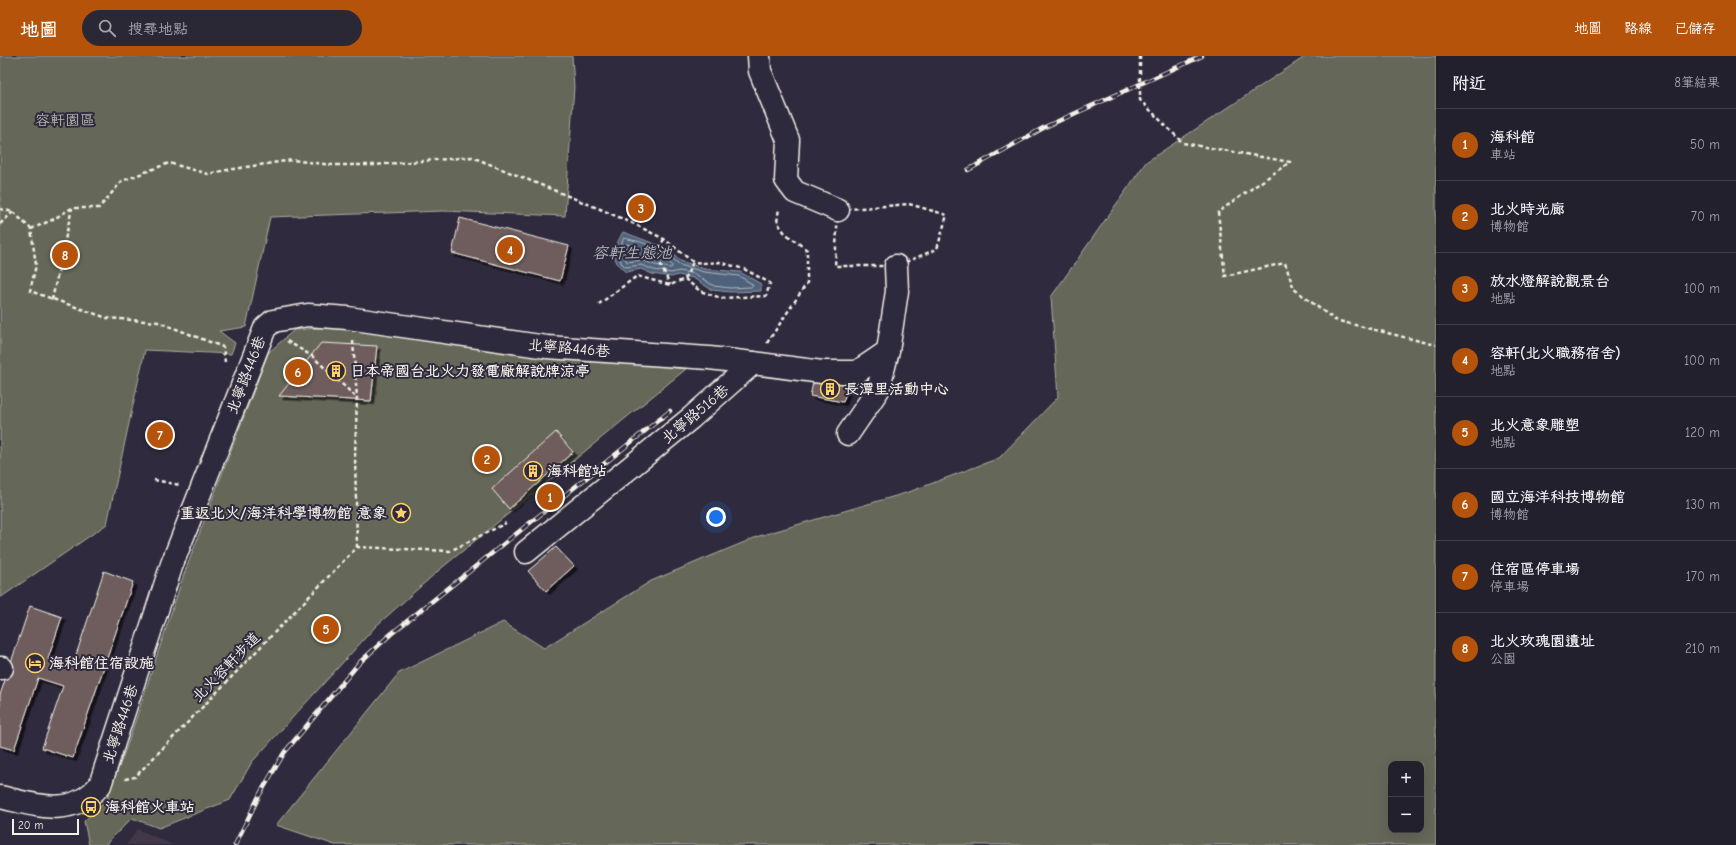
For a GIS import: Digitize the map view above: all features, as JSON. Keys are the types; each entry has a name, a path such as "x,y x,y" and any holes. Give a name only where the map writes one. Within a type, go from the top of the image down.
{"lane":[{"path":"759,56 760,71 788,140 786,180 795,192 838,210"},
{"path":"848,434 878,390 888,351 897,291 896,266"},
{"name":"北寧路446巷","path":"0,797 36,805 64,807 77,803 91,796 100,785 172,564 265,328 273,321 308,315 352,319 547,347 709,358 753,363"},
{"path":"753,363 822,372 856,372 888,351"},
{"name":"北寧路516巷","path":"526,552 691,418 753,363"}],"path":[{"path":"1140,56 1140,100 1183,144 1290,162 1218,212 1225,276 1285,263 1294,289 1335,320 1436,345"},
{"path":"30,229 52,220 72,208 99,208 122,181 169,163 208,174 292,160 332,165 374,165 472,157 600,209 664,239 693,262 719,262 744,269 770,283 766,296 721,298 700,291 685,279"},
{"path":"753,363 807,283 807,250 785,233 777,222 780,201 789,184"},
{"path":"909,204 947,215 937,249 896,266 835,266 838,210 909,204"},
{"path":"52,300 72,208"},
{"path":"0,209 13,212 30,229 36,265 30,291 52,300 108,318 158,322 223,347 225,362"},
{"path":"0,224 13,212"},
{"path":"664,239 656,254 670,285"},
{"path":"599,304 637,276 670,285 685,279 693,262"},
{"path":"352,319 357,398 355,455 357,547 450,551 506,523"},
{"path":"265,328 312,356 357,398"},
{"name":"北火容軒步道","path":"100,785 135,777 357,547"}],"shaded area":[{"path":"138,829 173,845 126,845"}],"green space":[{"name":"容軒園區","path":"0,56 572,56 574,87 565,216 443,211 270,217 246,327 219,331 235,343 231,354 145,350 107,524 0,598"},
{"path":"1306,56 1436,56 1436,845 335,845 276,825 399,673 503,622 544,648 651,581 759,536 909,492 999,458 1058,397 1051,297 1146,162"},
{"path":"331,327 686,369 438,571 376,626 252,762 230,800 159,828 132,818 105,845 89,845 84,821 106,801 128,743 184,574 268,353 294,330"}],"water":[{"name":"容軒生態池","path":"623,232 666,248 681,261 705,269 740,272 761,284 761,291 730,292 712,290 693,278 678,275 672,277 652,274 641,269 626,272 617,263 615,258 617,243"}],"building":[{"path":"460,218 569,246 560,281 452,253"},
{"name":"日本帝國台北火力發電廠解說牌涼亭","path":"321,343 377,346 371,401 279,396"},
{"name":"長潭里活動中心","path":"814,379 850,381 843,402 810,396"},
{"name":"海科館站","path":"556,432 573,452 509,509 492,489"},
{"path":"556,547 574,566 546,591 528,571"},
{"name":"海科館住宿設施","path":"104,571 133,582 73,758 42,748 63,686 38,678 14,750 0,746 0,695 30,606 62,617 48,659 72,667"}],"railway":[{"path":"968,170 1045,127 1202,56"},
{"path":"235,845 260,794 284,753 359,663 391,634 670,411"}],"place":[{"name":"放水燈解說觀景台","path":"641,208"},
{"name":"容軒(北火職務宿舍)","path":"510,250"},
{"name":"北火玫瑰園遺址","path":"65,255"},
{"name":"日本帝國台北火力發電廠解說牌涼亭","path":"336,371"},
{"name":"國立海洋科技博物館","path":"298,372"},
{"name":"長潭里活動中心","path":"830,389"},
{"name":"住宿區停車場","path":"160,435"},
{"name":"北火時光廊","path":"487,459"},
{"name":"海科館站","path":"533,471"},
{"name":"海科館","path":"550,497"},
{"name":"重返北火/海洋科學博物館 意象","path":"401,513"},
{"name":"北火意象雕塑","path":"326,629"},
{"name":"海科館住宿設施","path":"35,663"},
{"name":"海科館火車站","path":"91,807"}]}
